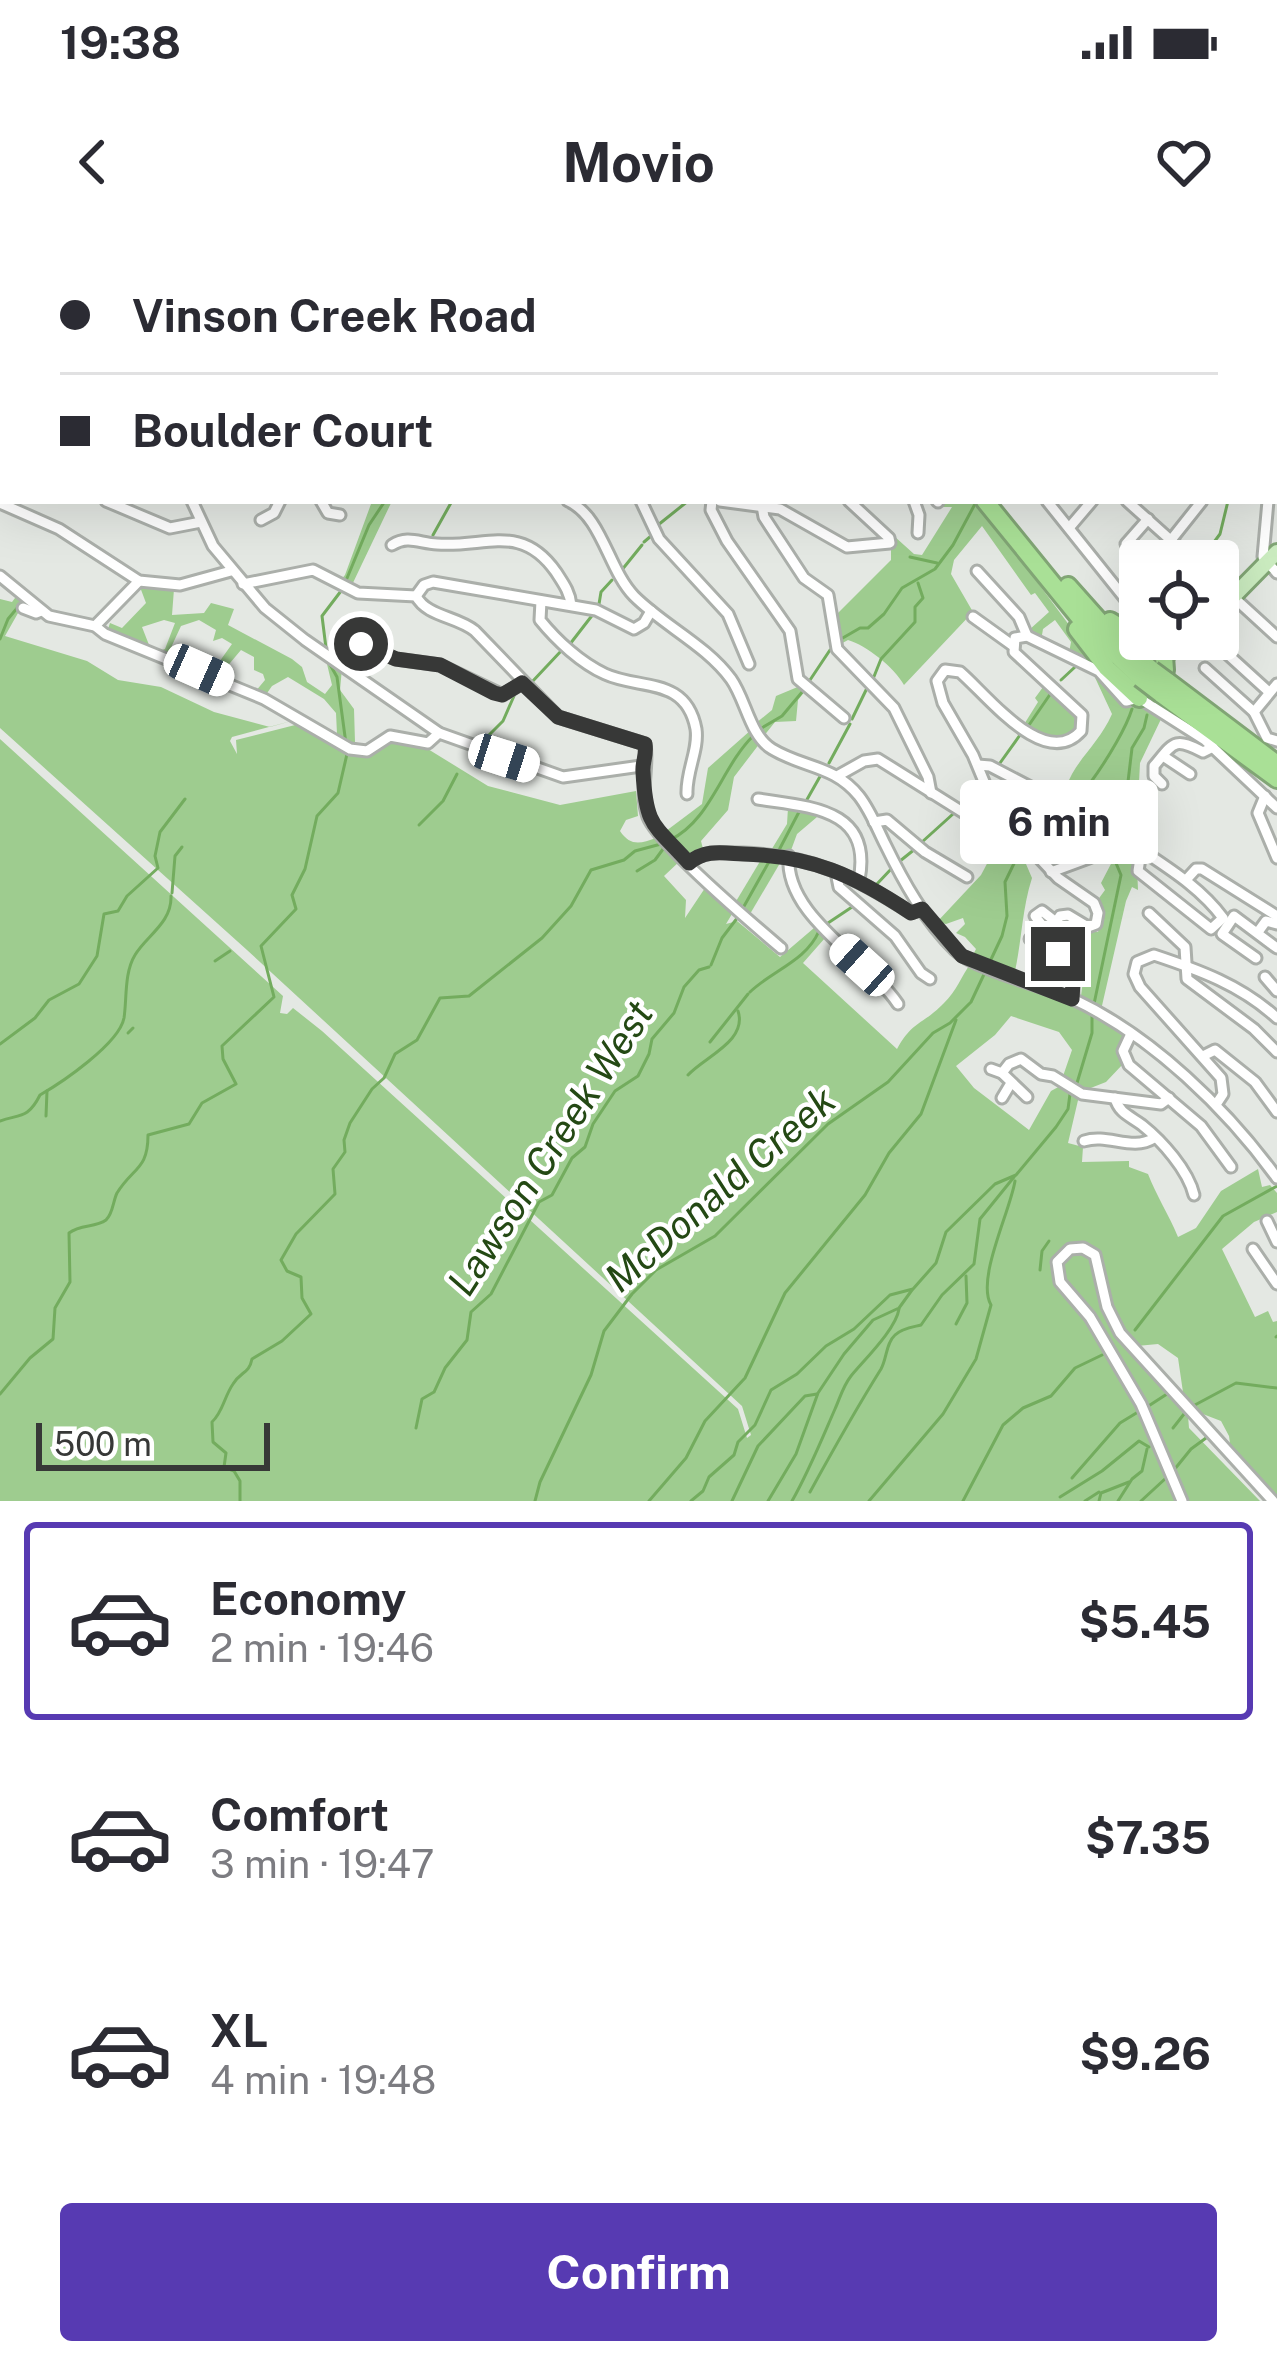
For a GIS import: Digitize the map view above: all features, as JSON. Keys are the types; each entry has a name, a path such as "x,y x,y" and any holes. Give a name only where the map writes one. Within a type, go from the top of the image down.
{"highway":[{"path":"988,504 1083,638 1139,698"},
{"path":"1000,504 1101,624 1277,779"},
{"path":"1004,525 1084,623 1277,764"},
{"path":"1057,573 1119,626"},
{"path":"1157,678 1163,660"}],"main road":[{"path":"1239,594 1274,563"},
{"path":"1139,698 1173,660"}],"street":[{"path":"2,504 59,529 139,581 180,585 231,572"},
{"path":"113,504 170,528 201,522"},
{"path":"193,504 231,572 281,622 440,733 563,777 641,766"},
{"path":"261,520 274,513 278,504"},
{"path":"323,504 328,512 340,515"},
{"path":"573,504 582,509 620,580 721,668 739,692 760,738 772,750 839,776 859,796 922,909 953,948 972,961 1072,999 1130,1036 1217,1103 1277,1178"},
{"path":"642,504 659,539 728,614 749,664"},
{"path":"714,504 711,510 727,542 790,631 798,680 844,718"},
{"path":"758,504 785,511 847,548 891,542 852,504"},
{"path":"758,504 802,576 828,595 837,650 894,708 928,777 931,793"},
{"path":"915,504 918,533"},
{"path":"1049,504 1119,591"},
{"path":"1069,528 1089,504"},
{"path":"1130,504 1172,540 1199,504"},
{"path":"1268,504 1262,554 1274,563"},
{"path":"1130,540 1148,519"},
{"path":"392,545 411,539 435,544 490,539 525,544 546,559 571,605"},
{"path":"243,584 313,570 358,593 416,596"},
{"path":"977,571 1019,617 1028,636"},
{"path":"0,576 41,611 95,626 264,699 346,747 367,751 390,736 428,743 440,733"},
{"path":"95,626 139,581"},
{"path":"416,596 433,582 596,610 634,628 651,611"},
{"path":"416,596 423,608 464,622 475,631 558,717 645,744 647,755 641,766 650,822 781,948"},
{"path":"541,601 540,620 574,653 608,675 660,685 689,712 696,734 687,794"},
{"path":"1239,602 1277,637"},
{"path":"23,608 36,614 41,611"},
{"path":"974,617 1012,645 1080,711 1083,727 1070,741 1043,742 960,672 947,669 939,676 938,689 997,813 1098,913 1093,926 1086,927 1065,914 1056,922"},
{"path":"1012,645 1017,637 1028,636 1088,664 1126,701 1139,698 1213,747 1277,808"},
{"path":"333,658 361,644 396,659 440,665 502,695 522,683"},
{"path":"1237,660 1273,688 1254,712"},
{"path":"1205,668 1254,712 1275,744"},
{"path":"1162,784 1153,770 1180,741 1202,752 1213,747"},
{"path":"1163,756 1190,774"},
{"path":"839,776 878,758 983,824 994,820 997,813"},
{"path":"978,765 990,766 1036,790"},
{"path":"1264,796 1258,813 1277,858"},
{"path":"758,799 827,811 843,819 861,855 860,880"},
{"path":"874,822 887,820 925,852 967,877"},
{"path":"1052,872 1089,858 1080,838 1095,829"},
{"path":"689,863 705,853 789,856 860,880 911,913 922,909"},
{"path":"1149,855 1186,880 1223,918 1216,928 1211,929 1138,872 1137,864 1149,855"},
{"path":"789,856 790,881 807,906 898,1004"},
{"path":"1186,880 1202,868 1277,920"},
{"path":"836,872 839,887 895,936 930,980"},
{"path":"1148,913 1185,947 1185,974 1194,986 1254,1029 1277,1052"},
{"path":"1256,958 1224,937 1221,930 1234,916 1277,948"},
{"path":"1258,932 1266,921 1277,920"},
{"path":"1030,939 1073,982 1072,999"},
{"path":"1217,1103 1223,1094 1222,1083 1140,987 1134,974 1137,962 1148,955 1186,965 1250,995 1277,1018"},
{"path":"1051,956 1074,964"},
{"path":"1265,977 1277,992"},
{"path":"1130,1036 1123,1046 1126,1061 1201,1126 1231,1167"},
{"path":"1203,1056 1215,1050 1240,1069 1277,1112"},
{"path":"1027,1096 997,1071 1021,1059 1082,1094 1160,1104 1169,1098"},
{"path":"1001,1098 1011,1083"},
{"path":"1115,1098 1119,1109 1154,1138 1186,1175 1193,1195"},
{"path":"1084,1141 1100,1138 1139,1144 1154,1138"},
{"path":"1267,1221 1277,1242"},
{"path":"1183,1501 1121,1369 1090,1317 1060,1282 1057,1262 1070,1249 1084,1248 1095,1255 1107,1306 1120,1333 1273,1501"},
{"path":"1253,1249 1277,1284"}],"green space":[{"path":"371,504 391,504 351,587 339,582"},
{"path":"979,504 1081,641 1087,657 1069,653 1071,642 1055,620 1043,629 1041,641 1029,630 1049,612 1035,593 1031,595 982,526 954,560 951,574 973,612 904,685 863,647 848,640 837,646 835,616 891,560 891,538 922,555 952,507 943,507"},
{"path":"140,587 174,589 172,615 204,613 211,603 234,609 228,625 292,659 302,667 307,682 325,694 332,685 329,658 342,668 340,690 354,709 355,742 369,747 337,741 320,730 337,734 336,713 324,699 288,677 265,696 255,692 265,680 263,674 254,670 254,657 241,650 219,676 212,672 232,644 222,638 213,641 216,630 199,620 181,626 168,654 156,652 165,649 175,623 164,620 142,627 151,650 108,629 110,623 122,628 146,603"},
{"path":"18,594 34,607 22,606 5,636 87,661 118,680 161,687 214,712 270,727 232,737 237,754 236,740 299,724 353,756 374,752 393,738 423,746 488,786 560,805 636,791 638,816 626,820 620,831 636,842 656,838 681,860 664,876 686,900 685,918 705,888 732,914 726,924 737,921 780,957 814,928 825,938 803,963 897,1049 913,1028 948,999 971,963 1077,1006 1123,1035 1123,1064 1106,1082 1083,1091 1062,1079 1072,1050 1059,1032 1011,1016 956,1066 974,1088 1029,1130 1051,1091 1062,1085 1079,1096 1068,1143 1083,1147 1082,1162 1129,1161 1129,1167 1148,1174 1178,1237 1196,1228 1221,1191 1258,1169 1262,1187 1270,1185 1277,1193 1277,1212 1254,1222 1222,1249 1255,1317 1268,1311 1273,1322 1277,1321 1277,1497 1231,1451 1221,1421 1195,1411 1184,1399 1178,1358 1158,1344 1126,1347 1188,1416 1189,1428 1260,1501 1187,1501 1151,1419 1110,1360 1142,1418 1177,1501 0,1501 0,739 283,996 280,1013 293,1008 322,1031 738,1409 747,1438 751,1435 742,1406 0,728 0,599 12,602"},
{"path":"1091,669 1128,705 1139,705 1162,717 1140,763 1138,890 1132,887 1126,901 1101,1010 1081,996 1085,965 1074,948 1083,944 1087,931 1098,932 1101,922 1097,901 1113,860 1103,834 1109,806 1104,804 1076,834 1076,841 1042,856 1017,832 1033,816 1044,817 1053,807 1112,714"},
{"path":"1046,683 1079,715 1076,734 1053,741 1023,726"},
{"path":"800,686 805,691 798,700 796,721 775,722 763,737 756,723 772,710 776,696"},
{"path":"751,730 760,743 734,777 728,810 701,841 703,849 686,857 662,834 702,804 708,768"},
{"path":"788,808 816,812 817,817 797,834 790,853 770,852 787,824"},
{"path":"1012,831 1035,857 1026,864 1032,878 1015,971 972,957 976,949 956,933 965,924 963,918 937,922 981,875 998,843"},
{"path":"762,858 783,858 750,914 735,903"}],"waterway":[{"path":"345,583 383,504"},
{"path":"433,535 450,504"},
{"path":"658,525 684,504"},
{"name":"Lawson Creek West","path":"841,639 868,628 902,588 935,569 975,504"},
{"name":"McDonald Creek","path":"1216,540 1227,504"},
{"path":"644,542 651,536"},
{"path":"621,571 642,545"},
{"path":"910,557 937,563"},
{"path":"599,604 601,592 612,580"},
{"name":"Lawson Creek West","path":"873,679 881,659 915,622 915,607 923,598 918,583"},
{"path":"326,648 322,616 341,591"},
{"path":"0,639 18,607"},
{"path":"570,644 594,613"},
{"path":"531,683 562,650"},
{"path":"808,683 830,650"},
{"path":"328,661 337,677 346,744"},
{"path":"1061,680 1075,667"},
{"name":"Lawson Creek West","path":"852,719 868,686"},
{"path":"760,729 782,716 803,691"},
{"path":"1029,725 1051,693"},
{"path":"489,735 503,721 514,696"},
{"name":"McDonald Creek","path":"1030,841 1075,803 1116,743 1132,709"},
{"path":"1110,848 1125,807 1132,748 1147,715"},
{"name":"Lawson Creek West","path":"829,763 850,724"},
{"path":"1000,763 1020,735"},
{"path":"670,840 696,820 753,736"},
{"path":"0,1394 53,1339 55,1308 70,1282 69,1233 108,1217 117,1193 142,1162 148,1135 189,1124 202,1103 236,1084 222,1046 274,997 261,946 296,909 292,895 305,869 317,816 338,793 347,754"},
{"name":"Lawson Creek West","path":"805,803 822,773"},
{"path":"419,825 443,801 457,774"},
{"path":"969,805 981,795"},
{"path":"0,1044 35,1018 49,1000 79,984 97,956 104,914 118,911 127,896 158,868 155,856 160,832 185,799"},
{"name":"Lawson Creek West","path":"778,852 800,810"},
{"path":"922,842 953,814"},
{"path":"240,1501 240,1481 224,1467 226,1453 213,1442 212,1422 252,1359 282,1341 311,1314 302,1298 301,1277 287,1271 281,1260 296,1234 335,1194 333,1169 345,1152 350,1123 384,1078 395,1054 417,1040 440,998 469,996 542,938 571,906 591,870 661,844"},
{"path":"637,871 655,860 666,845"},
{"path":"172,893 175,856 182,847"},
{"name":"McDonald Creek","path":"535,1501 591,1375 604,1331 632,1294 656,1270 715,1236 828,1124 888,1082 933,1033 971,1002 1002,936 1007,916 1005,882 1022,847"},
{"path":"900,861 915,849"},
{"path":"1094,1004 1121,875 1113,856"},
{"name":"Lawson Creek West","path":"743,908 770,860"},
{"path":"876,885 893,867"},
{"path":"0,1121 27,1112 40,1095 112,1039 124,1018 131,962 163,922 171,896"},
{"path":"825,925 852,907"},
{"name":"Lawson Creek West","path":"711,965 722,938 738,917"},
{"path":"750,992 798,958 819,931"},
{"path":"215,961 230,951"},
{"name":"Lawson Creek West","path":"416,1428 422,1399 434,1392 467,1340 471,1312 491,1294 539,1202 552,1195 572,1158 585,1147 593,1124 615,1091 638,1076 652,1039 674,1013 684,987 699,970 709,967"},
{"path":"710,1042 748,994"},
{"path":"688,1075 731,1040 737,1031 738,1011"},
{"path":"1077,1083 1092,1033 1092,1014"},
{"name":"McDonald Creek","path":"649,1501 686,1458 705,1421 745,1378 785,1293 865,1195 889,1153 921,1114 956,1020"},
{"path":"128,1033 133,1028"},
{"path":"46,1116 47,1091"},
{"path":"691,1501 734,1455 771,1390 854,1329 890,1295 913,1289 936,1263 946,1232 995,1184 1016,1175 1056,1127 1068,1109 1070,1094"},
{"path":"810,1492 881,1369 892,1338 921,1325 942,1295 974,1264 980,1219 1014,1177"},
{"path":"869,1501 943,1414 976,1359 991,1305 991,1263 1015,1181"},
{"path":"1135,1330 1223,1216 1277,1186"},
{"path":"1040,1270 1042,1251 1049,1241"},
{"path":"956,1324 967,1303 966,1276"},
{"path":"768,1501 796,1454 818,1393 844,1354 873,1320 899,1308 912,1290"},
{"path":"792,1501 846,1384 886,1335 899,1309"},
{"path":"963,1501 1003,1425 1023,1408 1051,1396 1075,1368 1102,1355"},
{"path":"1193,1406 1236,1383 1277,1388"},
{"path":"732,1501 758,1446 805,1396 817,1394"},
{"path":"1150,1405 1167,1394"},
{"path":"1072,1478 1120,1423 1138,1412"},
{"path":"1173,1428 1184,1414"},
{"path":"1174,1470 1206,1438"},
{"path":"1060,1497 1139,1441 1149,1447"},
{"path":"1118,1501 1142,1471 1147,1449"},
{"path":"1141,1501 1166,1478 1172,1488"},
{"path":"1099,1501 1101,1493 1129,1482"},
{"path":"1085,1501 1099,1492"}],"route":[{"path":"361,644 396,659 440,665 502,695 522,683 558,717 645,744 647,755 641,766 650,822 689,863 705,853 800,858 860,880 911,913 922,909 962,956 1072,999 1073,982 1044,953 1058,954"}]}
